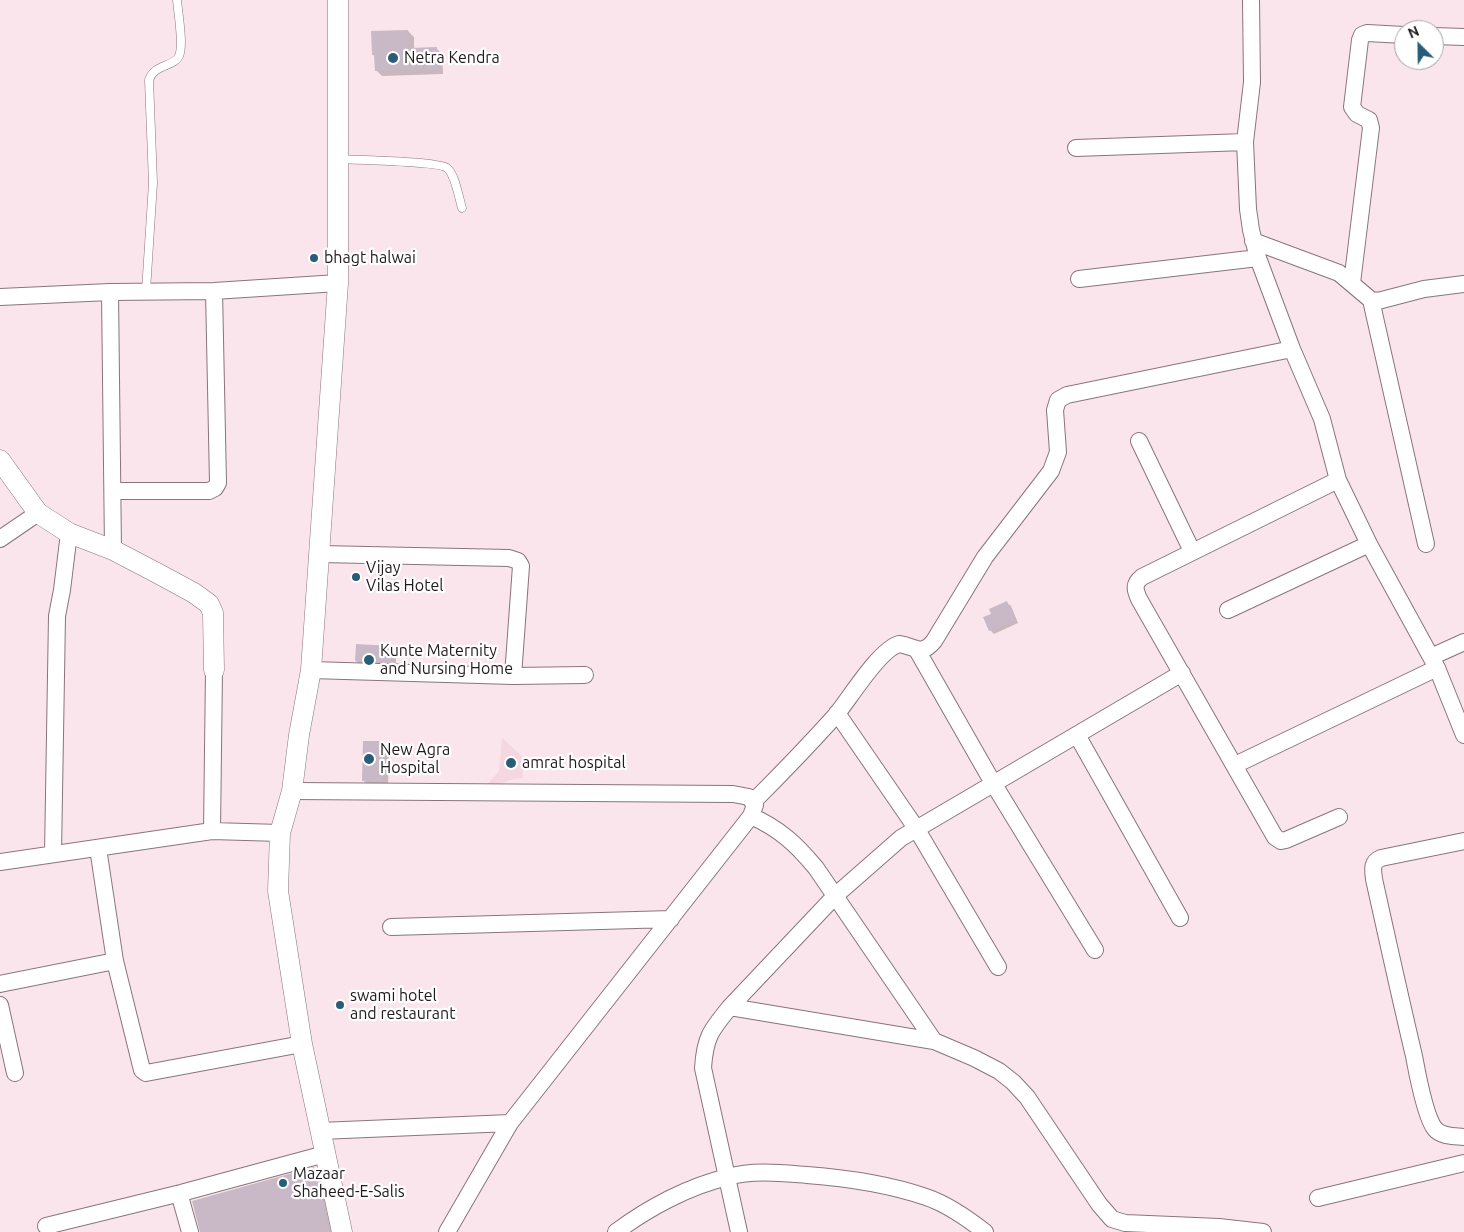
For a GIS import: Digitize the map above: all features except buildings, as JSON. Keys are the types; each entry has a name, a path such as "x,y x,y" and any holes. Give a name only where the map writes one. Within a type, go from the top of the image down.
{"street":[{"path":"338,0 338,283 320,554 311,670 299,734 292,791 280,833 278,891 302,1044 342,1232"},
{"path":"1251,0 1252,82 1245,142 1248,209 1253,241 1292,349 1322,419 1338,480 1369,544 1434,662 1464,735"},
{"path":"1352,283 1371,128 1369,120 1356,114 1352,107 1360,40 1362,35 1365,34 1394,35"},
{"path":"1444,36 1464,37"},
{"path":"1076,148 1245,142"},
{"path":"1253,241 1339,273 1371,300 1378,301 1424,289 1464,284"},
{"path":"1079,279 1258,258"},
{"path":"0,297 110,292 214,292 338,283"},
{"path":"110,292 113,550"},
{"path":"113,491 209,491 215,488 218,483 214,292"},
{"path":"1371,300 1426,544"},
{"path":"447,1232 510,1123 671,919 752,808 837,713 887,650 899,644 917,650 927,649 934,641 985,557 1051,471 1058,452 1055,410 1058,400 1067,395 1292,349"},
{"path":"1139,441 1192,551"},
{"path":"0,460 38,512 69,533 113,550 194,593 209,604 213,613 214,670 212,831"},
{"path":"1338,480 1142,577 1138,580 1135,591 1272,833 1279,840 1286,840 1339,817"},
{"path":"0,539 38,512"},
{"path":"52,854 57,616 69,533"},
{"path":"1228,610 1369,544"},
{"path":"320,554 509,558 518,561 521,566 513,676"},
{"path":"1235,765 1434,662 1464,642"},
{"path":"917,650 994,783 1095,950"},
{"path":"311,670 513,676 585,675"},
{"path":"739,1232 703,1068 704,1048 709,1034 730,1007 836,895 886,850 916,828 1182,673"},
{"path":"837,713 916,828 998,967"},
{"path":"1077,735 1180,918"},
{"path":"292,791 733,794 747,796 752,808 799,847 836,895 934,1041"},
{"path":"0,862 212,831 280,833"},
{"path":"1464,840 1381,858 1376,860 1373,866 1374,879 1417,1073 1429,1118 1438,1132 1448,1136 1464,1137"},
{"path":"98,848 115,961 140,1066 144,1072 302,1044"},
{"path":"391,927 671,919"},
{"path":"0,984 115,961"},
{"path":"0,1005 15,1073"},
{"path":"730,1007 934,1041 974,1058 999,1071 1013,1082 1027,1097 1112,1219 1125,1223 1219,1227 1263,1232"},
{"path":"320,1131 510,1123"},
{"path":"46,1226 325,1154"},
{"path":"1318,1198 1464,1163"},
{"path":"616,1232 650,1210 696,1187 728,1177 750,1173 773,1172 858,1180 885,1186 927,1198 951,1209 984,1232"},
{"path":"181,1192 181,1200 190,1232"}],"lane":[{"path":"146,292 153,183 149,80 154,71 177,59 180,54 177,0"},
{"path":"338,159 444,166 452,176 462,208"}],"shaded area":[{"name":"amrat hospital","path":"502,738 522,756 523,778 510,780 496,786 485,787 499,771"}],"place":[{"name":"Netra Kendra","path":"393,58"},
{"name":"bhagt halwai","path":"314,258"},
{"name":"Vijay Vilas Hotel","path":"356,577"},
{"name":"Kunte Maternity and Nursing Home","path":"369,660"},
{"name":"New Agra Hospital","path":"369,759"},
{"name":"amrat hospital","path":"511,763"},
{"name":"swami hotel and restaurant","path":"340,1005"},
{"name":"Mazaar Shaheed-E-Salis","path":"283,1183"}]}
